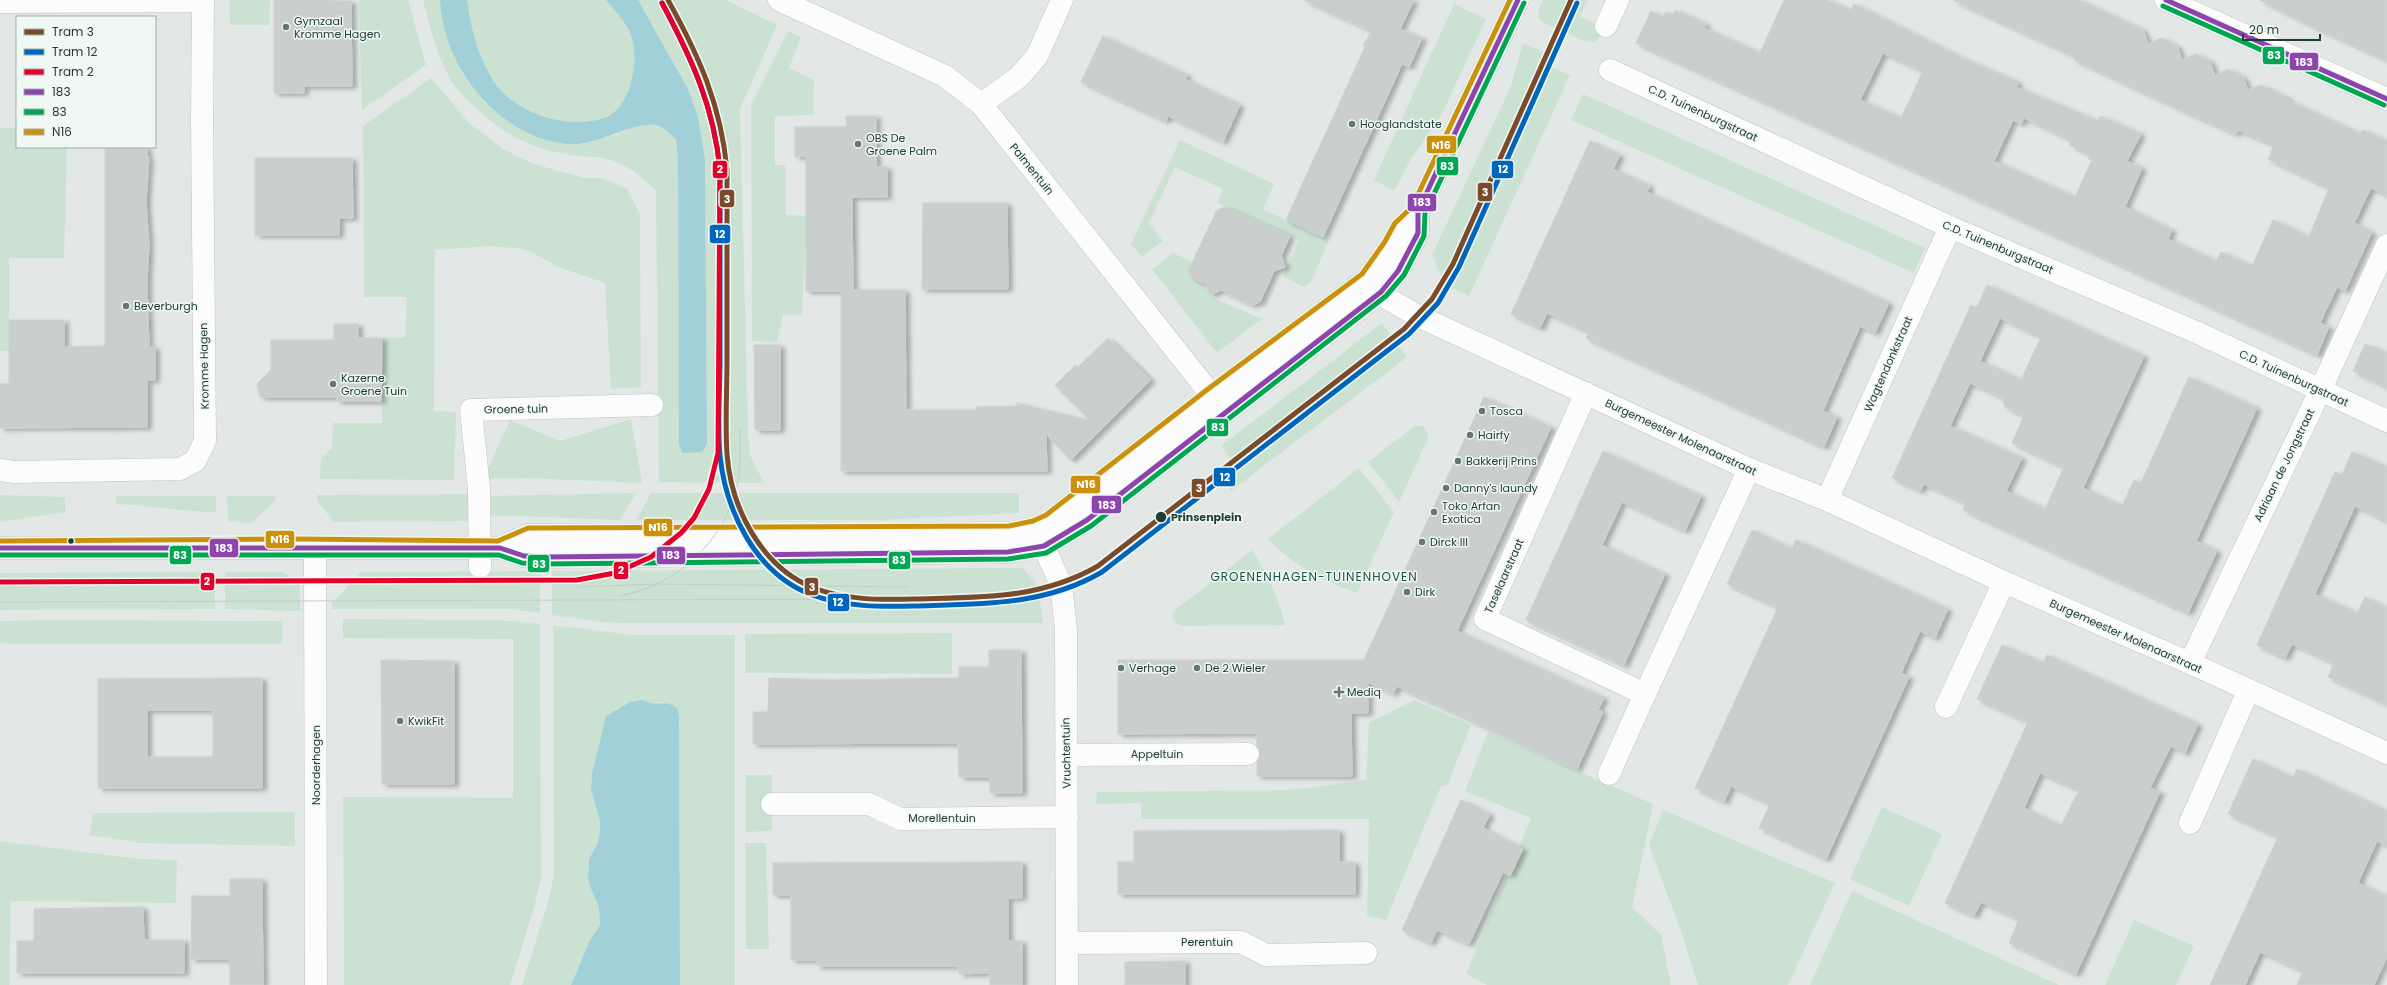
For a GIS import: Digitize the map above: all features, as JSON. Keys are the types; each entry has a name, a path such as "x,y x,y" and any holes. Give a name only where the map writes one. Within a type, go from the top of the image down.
{"street":[{"name":"Palmentuin","path":"779,0 945,76 980,104 1218,403"},
{"path":"980,104 1019,77 1037,56 1062,0"},
{"path":"0,548 315,546 545,557 1008,552 1040,537 1050,521 1074,503 1218,403 1374,285 1398,271 1418,233 1418,211 1518,0"},
{"path":"1606,26 1618,0"},
{"path":"2166,0 2387,99"},
{"path":"0,2 203,1"},
{"name":"Kromme Hagen","path":"0,470 14,472 180,470 195,461 205,441 202,120 203,1"},
{"name":"C.D. Tuinenburgstraat","path":"1610,70 1950,227 2196,332 2387,421"},
{"name":"Wagtendonkstraat","path":"1827,500 1950,227"},
{"name":"Adriaan de Jongstraat","path":"2190,663 2320,391 2387,245"},
{"name":"Burgemeester Molenaarstraat","path":"1374,285 1411,313 1749,469 1827,500 2004,582 2190,663 2248,691 2387,753"},
{"name":"Taselaarstraat","path":"1586,393 1485,619 1645,694"},
{"name":"Groene tuin","path":"486,554 471,410 652,405"},
{"path":"1609,774 1749,469"},
{"name":"Vruchtentuin","path":"1040,537 1057,573 1064,602 1066,629 1067,985"},
{"name":"Noorderhagen","path":"315,546 316,985"},
{"path":"1946,707 2004,582"},
{"path":"2190,823 2248,691"},
{"name":"Appeltuin","path":"1066,754 1248,754"},
{"name":"Morellentuin","path":"772,804 869,804 900,819 1067,817"},
{"name":"Perentuin","path":"1067,943 1241,942 1266,955 1366,953"}],"green space":[{"path":"229,0 270,0 269,25 230,25"},
{"path":"359,0 408,0 426,65 362,110"},
{"path":"423,0 440,0 445,28 450,42 456,55 486,104 606,138 635,127 647,125 660,126 676,139 678,160 679,445 683,453 707,443 705,158 698,117 688,89 638,0 726,0 777,25 740,109 748,432 750,455 764,483 659,482 656,191 632,170 611,160 570,155 543,149 520,140 498,127 473,106 454,86 444,68 437,49"},
{"path":"467,0 606,0 628,28 634,48 631,83 627,95 621,105 613,113 604,118 575,122 544,117 529,111 516,103 504,94 495,83 484,64 473,32"},
{"path":"1543,0 1587,0 1580,17 1597,24 1594,31 1601,36 1594,42 1587,42 1542,22 1540,19 1539,9"},
{"path":"1454,4 1486,19 1441,116 1411,159 1394,191 1374,180"},
{"path":"788,31 801,37 789,68 814,80 813,115 775,116 775,165 785,165 786,215 807,216 802,315 783,314 777,342 752,341 751,106"},
{"path":"1523,43 1556,57 1552,67 1570,75 1469,296 1445,284 1432,255 1511,86"},
{"path":"431,78 470,124 503,149 531,163 583,178 601,178 627,189 640,214 641,387 611,389 605,283 561,268 525,249 490,246 435,250 434,411 456,412 454,480 320,479 321,458 332,448 333,423 382,423 382,338 405,337 407,297 364,297 363,126"},
{"path":"1583,94 1925,248 1914,273 1571,120"},
{"path":"0,128 16,128 16,148 67,148 64,258 9,258 9,351 0,351"},
{"path":"1180,140 1274,184 1263,209 1329,240 1311,282 1304,287 1283,276 1299,240 1217,203 1223,189 1175,167 1149,223 1163,241 1142,257 1131,244"},
{"path":"1173,253 1191,261 1189,269 1206,284 1211,297 1262,319 1217,353 1152,269"},
{"path":"1382,323 1407,357 1231,491 1228,487 1237,481 1228,470 1235,465 1221,446"},
{"path":"631,419 642,483 525,478 483,479 510,420 560,441"},
{"path":"1415,426 1423,426 1427,431 1428,438 1399,502 1368,462"},
{"path":"1359,468 1394,512 1357,593 1309,572 1278,549 1268,539"},
{"path":"636,493 620,520 486,515 487,496"},
{"path":"651,493 1019,493 1019,513 879,520 636,520"},
{"path":"469,494 469,521 334,522 318,502 317,495"},
{"path":"0,495 65,497 65,512 0,522"},
{"path":"116,496 216,496 216,512 116,504"},
{"path":"227,496 275,496 275,501 251,523 228,521"},
{"path":"1252,550 1272,586 1285,625 1183,626 1176,623 1173,617 1175,610"},
{"path":"1023,568 1038,586 1043,623 626,623 601,622 552,615 552,571"},
{"path":"540,571 540,613 509,609 332,609 332,603 361,572"},
{"path":"211,572 211,579 215,579 215,609 0,610 0,573"},
{"path":"225,572 283,572 300,585 300,611 225,609"},
{"path":"343,619 496,620 540,624 541,877 534,908 510,985 344,985 343,797 513,798 513,639 343,638"},
{"path":"0,621 283,621 282,644 10,644 0,642"},
{"path":"553,625 633,635 735,635 735,985 680,985 679,716 664,702 650,703 641,700 630,702 616,709 592,774 591,789 600,821 600,833 597,844 589,859 588,877 590,887 599,907 600,925 590,940 571,985 522,985 548,902 554,875"},
{"path":"952,633 952,674 745,673 745,634"},
{"path":"1414,700 1471,725 1448,784 1441,786 1386,920 1367,916 1369,819 1141,819 1141,803 1096,804 1097,792 1290,790 1366,780 1369,723"},
{"path":"1488,732 1653,804 1632,907 1661,935 1671,985 1487,985 1466,974 1531,818 1465,791"},
{"path":"746,775 772,775 772,831 745,832"},
{"path":"1882,807 1942,834 1909,906 1850,879"},
{"path":"1663,810 1835,883 1788,985 1698,985 1681,931 1649,845"},
{"path":"295,812 295,846 141,843 90,835 93,813"},
{"path":"0,841 139,859 177,860 176,903 11,901 9,985 0,985"},
{"path":"745,843 766,843 769,949 746,949"},
{"path":"1852,891 2059,985 1810,985"},
{"path":"2134,920 2194,946 2176,985 2105,985"}],"water":[{"path":"440,0 467,0 476,43 489,73 504,94 529,111 544,117 575,122 604,118 613,113 621,105 627,95 633,71 634,48 632,38 624,23 606,0 638,0 688,89 698,117 705,158 707,443 702,452 683,453 679,445 678,160 676,139 661,127 650,125 639,126 579,144 568,144 543,139 519,128 498,113 479,95 464,73 452,50 444,25"},
{"path":"641,700 650,703 670,704 677,708 679,716 680,985 571,985 590,940 600,925 599,907 590,887 588,877 589,859 597,844 600,833 600,821 591,789 592,774 606,716 630,702"}],"building":[{"path":"274,0 351,1 352,86 304,86 304,93 274,93"},
{"name":"Hooglandstate","path":"1304,0 1414,0 1400,29 1422,38 1409,67 1402,64 1323,237 1286,220 1365,47 1363,46 1372,31"},
{"path":"1784,0 1827,0 1851,10 1854,4 1962,58 2018,82 2016,87 2098,121 2100,116 2141,134 2127,161 2142,168 2125,207 2172,230 2168,239 2216,261 2221,252 2252,266 2273,220 2309,237 2329,188 2268,159 2274,145 2238,130 2236,134 2195,116 2073,59 2075,56 1953,0 2079,0 2143,30 2148,44 2162,38 2177,46 2182,60 2195,54 2210,61 2215,76 2228,69 2243,77 2248,90 2261,85 2288,98 2287,100 2361,134 2363,130 2387,141 2387,195 2371,188 2354,223 2372,232 2345,291 2337,287 2320,323 2329,327 2317,355 1636,43 1651,11 1663,17 1666,12 1673,15 1675,10 1706,24 1704,28 1760,53","holes":["1883,53 1923,71 1901,118 1860,100","2024,118 2072,140 2070,145 2090,154 2088,158 2092,160 2075,197 1994,161 2013,120 2021,124"]},
{"path":"2260,0 2387,0 2387,60 2308,24"},
{"path":"1103,36 1187,75 1185,79 1240,105 1223,142 1168,116 1166,121 1081,82"},
{"path":"846,116 876,116 876,167 887,167 887,197 852,197 853,290 905,290 906,410 976,410 976,407 1019,406 1016,403 1091,421 1055,385 1076,365 1078,367 1108,338 1151,380 1071,460 1046,434 1047,471 841,471 841,291 806,291 806,156 795,157 795,127 847,127"},
{"path":"1590,141 1620,155 1613,169 1650,186 1647,192 1889,303 1875,333 1860,326 1823,411 1837,417 1824,447 1586,338 1589,332 1547,313 1540,328 1511,314"},
{"name":"Beverburgh","path":"105,148 147,148 147,158 149,157 146,202 149,245 147,283 149,347 155,347 155,380 147,380 147,427 0,428 0,384 9,384 9,320 64,320 64,347 105,346"},
{"path":"255,158 352,158 353,218 339,218 339,235 255,235"},
{"path":"923,203 1007,203 1008,289 922,289"},
{"path":"1225,207 1290,236 1281,256 1285,267 1274,271 1260,302 1252,305 1221,290 1210,295 1206,284 1192,278 1189,269 1217,210"},
{"path":"1987,285 2144,356 2083,488 2122,506 2134,480 2141,483 2189,377 2257,408 2196,541 2217,551 2188,613 1963,510 1966,503 1924,484 1920,491 1892,478 1971,305 1977,308","holes":["2000,318 2041,337 2021,380 1980,361","1970,383 2002,397 2005,407 2024,416 2012,443 2064,467 2045,509 2006,491 2022,458 1950,426"]},
{"path":"334,324 358,324 358,338 382,338 381,401 337,401 337,397 260,397 257,384 271,370 271,340 334,340"},
{"path":"2365,344 2387,353 2387,387 2353,371"},
{"path":"754,345 780,345 780,430 755,430"},
{"path":"1484,397 1551,427 1457,631 1604,698 1598,710 1603,712 1577,769 1397,686 1393,694 1368,682 1368,713 1351,713 1352,776 1257,776 1257,762 1260,754 1257,746 1257,733 1118,734 1118,660 1364,660"},
{"path":"1603,451 1701,496 1685,531 1622,502 1602,545 1665,574 1624,665 1526,620"},
{"path":"2352,452 2387,467 2387,521 2355,506 2315,594 2357,613 2365,597 2387,608 2387,704 2328,677 2334,663 2292,644 2285,658 2257,645 2335,472 2342,475"},
{"path":"1752,530 1792,549 1796,540 1948,609 1935,638 1920,631 1901,673 1909,677 1826,859 1759,828 1770,804 1731,786 1724,802 1695,788 1778,607 1727,584"},
{"path":"2002,645 2043,663 2047,655 2198,724 2185,753 2171,746 2150,788 2160,792 2076,974 2009,943 2019,919 1981,902 1974,916 1945,903 2028,722 1977,699","holes":["2040,773 2079,790 2061,826 2024,808"]},
{"path":"989,650 1021,650 1022,793 990,793 990,777 959,777 958,743 753,744 753,712 768,712 769,678 832,680 959,678 959,667 989,667"},
{"path":"381,660 454,661 454,784 382,784"},
{"path":"262,678 262,788 98,788 98,679","holes":["147,710 213,710 213,757 147,757"]},
{"path":"2253,759 2293,778 2297,769 2387,811 2387,846 2377,841 2358,883 2387,896 2387,957 2374,985 2297,985 2303,971 2260,952 2245,985 2210,985 2278,837 2228,814"},
{"path":"1461,800 1490,814 1483,828 1523,849 1510,876 1503,872 1469,944 1437,930 1431,943 1402,930"},
{"path":"1339,830 1339,862 1355,862 1355,894 1118,894 1118,862 1134,862 1134,831"},
{"path":"1022,862 1022,898 1008,898 1008,941 1022,941 1022,985 990,985 990,973 959,974 959,966 817,966 817,960 791,960 791,895 773,895 773,863"},
{"path":"230,879 262,879 263,985 230,985 230,959 191,959 192,896 230,896"},
{"path":"143,907 144,940 184,940 184,973 17,973 17,941 34,941 34,909"},
{"path":"1185,961 1185,985 1125,985 1125,962"}],"tram line":[{"name":"3","path":"668,0 699,61 714,102 724,146 727,170 726,442 730,474 742,515 764,551 779,566 795,578 814,588 838,595 888,599 985,597 1031,591 1076,577 1098,566 1404,329 1432,299 1453,264 1571,0"},
{"name":"12","path":"662,3 683,44 700,84 713,125 717,147 720,170 719,444 723,477 729,498 747,539 760,557 775,572 792,585 812,595 837,602 888,606 963,605 1011,601 1057,591 1080,583 1102,572 1409,334 1438,303 1459,267 1577,3"},
{"name":"2","path":"0,582 577,580 615,573 651,557 681,533 694,518 709,489 718,453 720,170 713,125 707,104 692,64 662,3"},
{"path":"619,596 639,591 657,584 674,574 690,563 716,534 726,517 736,490 740,463 740,428"},
{"path":"577,587 657,584 907,587"},
{"path":"0,602 879,599"}],"transit line":[{"name":"N16","path":"0,541 297,539 498,541 528,528 1009,526 1033,521 1046,515 1208,389 1362,274 1384,243 1395,223 1412,207 1510,0"},
{"name":"183","path":"0,548 500,548 524,556 545,557 1008,552 1044,546 1087,520 1381,292 1398,271 1418,233 1418,211 1518,0"},
{"name":"183","path":"2166,0 2387,99"},
{"name":"83","path":"0,555 499,555 522,563 545,564 1008,559 1046,553 1091,526 1386,296 1404,275 1424,236 1425,213 1524,3"},
{"name":"83","path":"2163,6 2384,105"}],"place":[{"name":"Gymzaal Kromme Hagen","path":"286,27"},
{"name":"Hooglandstate","path":"1352,124"},
{"name":"OBS De Groene Palm","path":"858,144"},
{"name":"Beverburgh","path":"126,306"},
{"name":"Kazerne Groene Tuin","path":"333,384"},
{"name":"Tosca","path":"1482,411"},
{"name":"Hairfy","path":"1470,435"},
{"name":"Bakkerij Prins","path":"1458,461"},
{"name":"Danny's laundy","path":"1446,488"},
{"name":"Toko Arfan Exotica","path":"1434,512"},
{"name":"Prinsenplein","path":"1161,517"},
{"name":"Dirck III","path":"1422,542"},
{"name":"Dirk","path":"1407,592"},
{"name":"Verhage","path":"1121,668"},
{"name":"De 2 Wieler","path":"1197,668"},
{"name":"Mediq","path":"1339,692"},
{"name":"KwikFit","path":"400,721"}],"district":[{"name":"GROENENHAGEN-TUINENHOVEN","path":"1314,577"}]}
